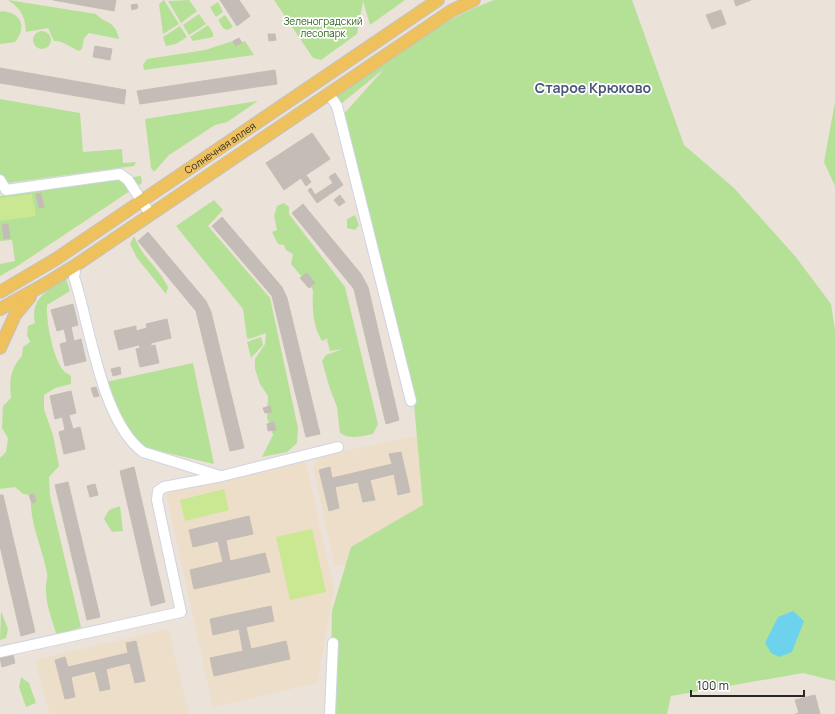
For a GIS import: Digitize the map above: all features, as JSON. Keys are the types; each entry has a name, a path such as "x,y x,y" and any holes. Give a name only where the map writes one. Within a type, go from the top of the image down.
{"main road":[{"name":"Солнечная аллея","path":"0,292 56,259 438,0"},
{"name":"Солнечная аллея","path":"0,308 47,283 76,265 451,11 474,0"},
{"name":"Солнечная аллея","path":"0,348 5,335 20,307 47,283"}],"street":[{"path":"328,93 337,106 411,401"},
{"path":"0,180 6,190 120,174 128,180 150,214"},
{"path":"76,265 74,276 100,376 113,412 134,445 143,452 222,476"},
{"path":"0,652 181,612 157,500 158,492 164,487 222,476 338,447"},
{"path":"330,714 333,643"}],"shaded area":[{"path":"431,433 459,513 395,554 335,566 313,467 319,456"},
{"path":"305,460 334,590 317,683 213,707 166,493"},
{"path":"168,629 189,714 50,714 35,660"}],"green space":[{"path":"8,0 96,14 113,26 119,39 89,33 84,38 82,49 79,51 64,43 54,41 48,28 26,32 22,13"},
{"path":"164,0 179,24 163,34 159,4"},
{"path":"189,0 197,11 181,23 168,1"},
{"name":"Зеленоградский лесопарк","path":"274,0 405,0 370,25 363,1 357,34 321,60 313,58"},
{"path":"494,0 632,0 684,145 734,188 795,256 831,304 835,330 835,681 803,673 671,696 667,714 330,714 332,611 351,547 423,505 413,393 373,228 342,116 384,69 342,103 334,102 336,97 412,43 452,19"},
{"path":"218,2 223,12 216,17 210,7"},
{"path":"0,12 9,12 14,15 20,22 21,31 15,42 0,44"},
{"path":"199,14 206,24 189,35 183,25"},
{"path":"225,15 233,27 227,30 223,28 218,20"},
{"path":"208,25 213,33 213,37 193,41 190,37"},
{"path":"180,26 187,37 176,44 166,46 163,37"},
{"path":"42,31 48,34 51,40 48,46 42,49 36,46 33,40 36,34"},
{"path":"233,41 235,46 245,41 254,55 144,70 143,65 147,59 205,50"},
{"path":"0,99 80,113 83,152 122,149 123,163 136,162 134,166 0,184"},
{"path":"258,101 227,122 215,125 169,155 154,172 151,168 145,119"},
{"path":"835,102 835,186 824,162"},
{"path":"141,176 142,183 16,267 0,276 0,264 15,261 12,240 0,241 0,196"},
{"path":"32,194 36,216 0,221 0,198"},
{"path":"214,200 223,210 208,226 270,298 298,428 297,443 287,452 262,457 273,435 267,418 268,396 260,384 255,369 255,359 265,344 266,333 250,339 247,338 243,309 176,226"},
{"path":"284,203 289,207 289,214 345,287 378,424 373,434 352,437 340,433 337,407 322,361 326,355 342,349 330,351 327,340 329,338 322,341 319,336 314,317 313,290 291,264 293,254 286,250 284,245 278,244 272,232 277,230 274,216 277,206"},
{"path":"355,215 359,225 355,230 347,228 347,219"},
{"path":"134,236 141,250 160,274 168,287 166,294 137,258 130,244"},
{"path":"66,279 70,291 47,305 47,312 49,330 56,357 63,370 71,376 71,384 55,388 44,395 44,409 53,435 59,466 49,477 50,496 81,627 64,635 56,633 48,607 46,596 47,573 34,525 31,495 23,494 15,487 0,489 0,458 6,452 8,438 2,428 3,406 11,398 11,376 15,366 22,356 23,347 30,342 27,335 28,326 35,323 35,308 42,296 52,287"},
{"path":"261,337 263,345 251,358 247,342"},
{"path":"193,363 214,464 146,448 138,442 131,436 121,419 106,382"},
{"path":"224,489 229,510 185,521 180,500"},
{"path":"120,506 123,531 112,532 104,519 109,510"},
{"path":"312,529 326,592 290,600 276,537"},
{"path":"1,611 8,629 6,638 0,640"},
{"path":"21,677 29,683 36,703 26,707 19,687"}],"water":[{"path":"793,611 804,621 792,652 779,657 771,653 765,643 778,617"}],"building":[{"path":"53,0 116,0 114,11"},
{"path":"220,0 239,0 250,16 237,26"},
{"path":"734,0 751,0 736,6"},
{"path":"137,4 138,8 132,10 131,5"},
{"path":"721,10 726,24 712,29 706,15"},
{"path":"268,34 275,34 276,40 269,41"},
{"path":"239,38 242,43 235,46 233,41"},
{"path":"95,46 112,49 110,60 93,57"},
{"path":"0,68 126,90 124,104 0,83"},
{"path":"275,70 277,84 140,104 137,91"},
{"path":"312,133 330,159 306,175 311,182 306,186 301,178 284,190 266,163"},
{"path":"335,173 343,185 317,203 308,190 311,188 315,195 333,183 329,177"},
{"path":"41,193 44,207 39,208 36,194"},
{"path":"340,195 345,202 339,206 334,200"},
{"path":"303,204 361,274 368,287 399,420 386,424 354,289 292,213"},
{"path":"222,217 282,287 287,298 320,434 306,437 272,296 212,226"},
{"path":"8,224 10,238 4,239 2,225"},
{"path":"148,232 206,301 211,312 244,448 230,451 196,311 138,241"},
{"path":"307,273 315,283 309,288 300,278"},
{"path":"73,304 78,325 71,327 74,341 81,339 86,361 65,366 60,344 67,342 64,329 57,331 51,310"},
{"path":"167,319 171,338 151,343 151,346 155,345 159,363 140,367 136,349 140,348 139,345 119,350 114,331 136,326 136,331 147,328 146,324"},
{"path":"120,367 121,374 113,376 111,369"},
{"path":"96,387 99,396 94,397 91,388"},
{"path":"71,391 76,413 69,415 73,429 80,427 85,449 64,454 59,432 65,430 63,420 62,417 55,419 50,396"},
{"path":"270,406 272,412 265,413 263,408"},
{"path":"274,422 276,430 268,431 267,424"},
{"path":"401,452 410,492 398,495 394,474 370,480 375,500 363,502 358,482 335,487 339,508 329,511 319,470 330,467 332,478 392,464 389,454"},
{"path":"134,467 165,602 151,606 120,471"},
{"path":"68,482 100,617 87,620 55,485"},
{"path":"95,484 98,495 90,497 87,486"},
{"path":"34,494 36,502 32,503 29,495"},
{"path":"0,495 3,495 35,632 21,636 0,546"},
{"path":"249,516 253,534 226,540 230,561 265,553 270,572 194,589 190,570 223,562 218,541 193,547 189,530"},
{"path":"271,606 274,621 246,627 251,649 286,641 290,659 214,676 210,658 243,651 239,629 213,635 210,619"},
{"path":"136,641 145,681 135,683 130,663 106,669 110,689 100,691 95,671 71,677 75,697 65,699 55,660 65,657 68,667 128,653 126,643"},
{"path":"13,654 15,663 2,667 0,658"},
{"path":"815,695 820,714 795,714 799,713 795,700"}],"district":[{"name":"Старое Крюково","path":"593,88"}]}
